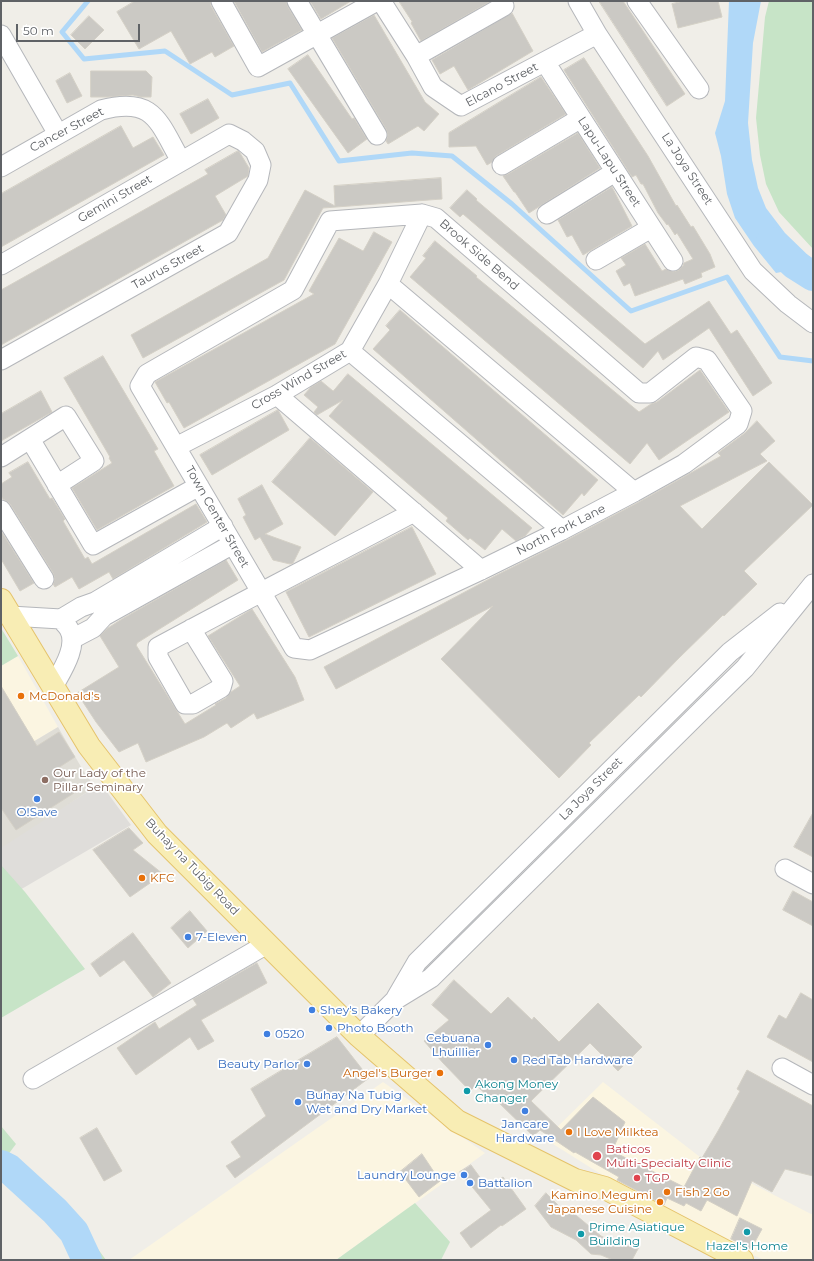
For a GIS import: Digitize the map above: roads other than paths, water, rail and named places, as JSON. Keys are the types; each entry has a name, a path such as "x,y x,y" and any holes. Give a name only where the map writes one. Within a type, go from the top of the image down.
{"main road":[{"name":"Buhay na Tubig Road","path":"6,608 89,746 157,834 359,1036 457,1121 575,1180 605,1188 742,1260"},
{"name":"Buhay na Tubig Road","path":"575,1180 585,1192 714,1260"}],"street":[{"path":"220,1 258,67 377,1"},
{"path":"297,1 377,134"},
{"name":"Elcano Street","path":"381,1 416,56 433,87 461,106 597,34"},
{"name":"La Joya Street","path":"578,1 597,34 753,271 788,304 813,323"},
{"path":"639,1 699,89"},
{"path":"416,56 504,6"},
{"path":"1,35 58,134"},
{"name":"Lapu-Lapu Street","path":"545,62 651,228 674,261"},
{"name":"Cancer Street","path":"1,167 101,110 117,106 133,106 147,110 158,119 181,161"},
{"path":"502,165 581,118"},
{"name":"Gemini Street","path":"1,265 229,134"},
{"name":"Taurus Street","path":"1,360 228,234 258,180 261,165 255,151 243,141 229,134"},
{"path":"547,214 616,172"},
{"name":"Cross Wind Street","path":"176,447 277,394 350,351 388,284 422,214"},
{"name":"Brook Side Bend","path":"140,386 147,374 293,290 330,221 422,214 436,218 639,393 650,393 696,357"},
{"path":"596,260 651,228"},
{"path":"388,284 634,492"},
{"path":"350,351 562,530"},
{"name":"North Fork Lane","path":"294,648 310,650 481,570 562,530 684,464 738,424 742,411 707,360 696,357"},
{"name":"Town Center Street","path":"140,386 294,648"},
{"path":"277,394 481,570"},
{"path":"1,457 66,416 94,461 57,484"},
{"path":"30,439 93,545 199,486"},
{"path":"1,510 44,579"},
{"path":"191,629 414,512"},
{"path":"61,619 81,607 94,602 223,526"},
{"path":"72,639 93,628 104,616 232,544"},
{"name":"La Joya Street","path":"359,1036 395,1000 431,978 704,708 744,668 809,589"},
{"path":"6,608 61,619 69,629 72,639 69,657 53,687"},
{"path":"785,869 813,884"},
{"path":"33,1079 267,944"},
{"path":"782,1068 813,1086"}],"water":[{"path":"729,1 761,1 753,43 748,123 752,160 758,188 766,208 785,233 813,260 813,266 776,273 754,246 735,218 727,194 721,156 715,133 725,101"}],"waterway":[{"path":"88,1 62,32 84,59 165,51 232,95 290,83 339,161 412,153 452,156 512,204 631,311 727,277 780,357 813,361"},
{"path":"771,242 794,264 813,276"},
{"path":"1,1165 9,1169 55,1211 74,1232 87,1260"}],"place":[{"name":"McDonald's","path":"21,696"},
{"name":"Our Lady of the Pillar Seminary","path":"45,780"},
{"name":"O!Save","path":"37,799"},
{"name":"KFC","path":"142,878"},
{"name":"7-Eleven","path":"188,937"},
{"name":"Shey's Bakery","path":"312,1010"},
{"name":"Photo Booth","path":"329,1028"},
{"name":"0520","path":"267,1034"},
{"name":"Cebuana Lhuillier","path":"488,1045"},
{"name":"Red Tab Hardware","path":"514,1060"},
{"name":"Beauty Parlor","path":"307,1064"},
{"name":"Angel's Burger","path":"440,1073"},
{"name":"Akong Money Changer","path":"467,1091"},
{"name":"Buhay Na Tubig Wet and Dry Market","path":"298,1102"},
{"name":"Jancare Hardware","path":"525,1111"},
{"name":"I Love Milktea","path":"569,1132"},
{"name":"Baticos Multi-Specialty Clinic","path":"597,1156"},
{"name":"Laundry Lounge","path":"464,1175"},
{"name":"TGP","path":"637,1178"},
{"name":"Battalion","path":"470,1183"},
{"name":"Fish 2 Go","path":"667,1192"},
{"name":"Kamino Megumi Japanese Cuisine","path":"660,1202"},
{"name":"Hazel's Home","path":"747,1232"},
{"name":"Prime Asiatique Building","path":"581,1234"}]}
